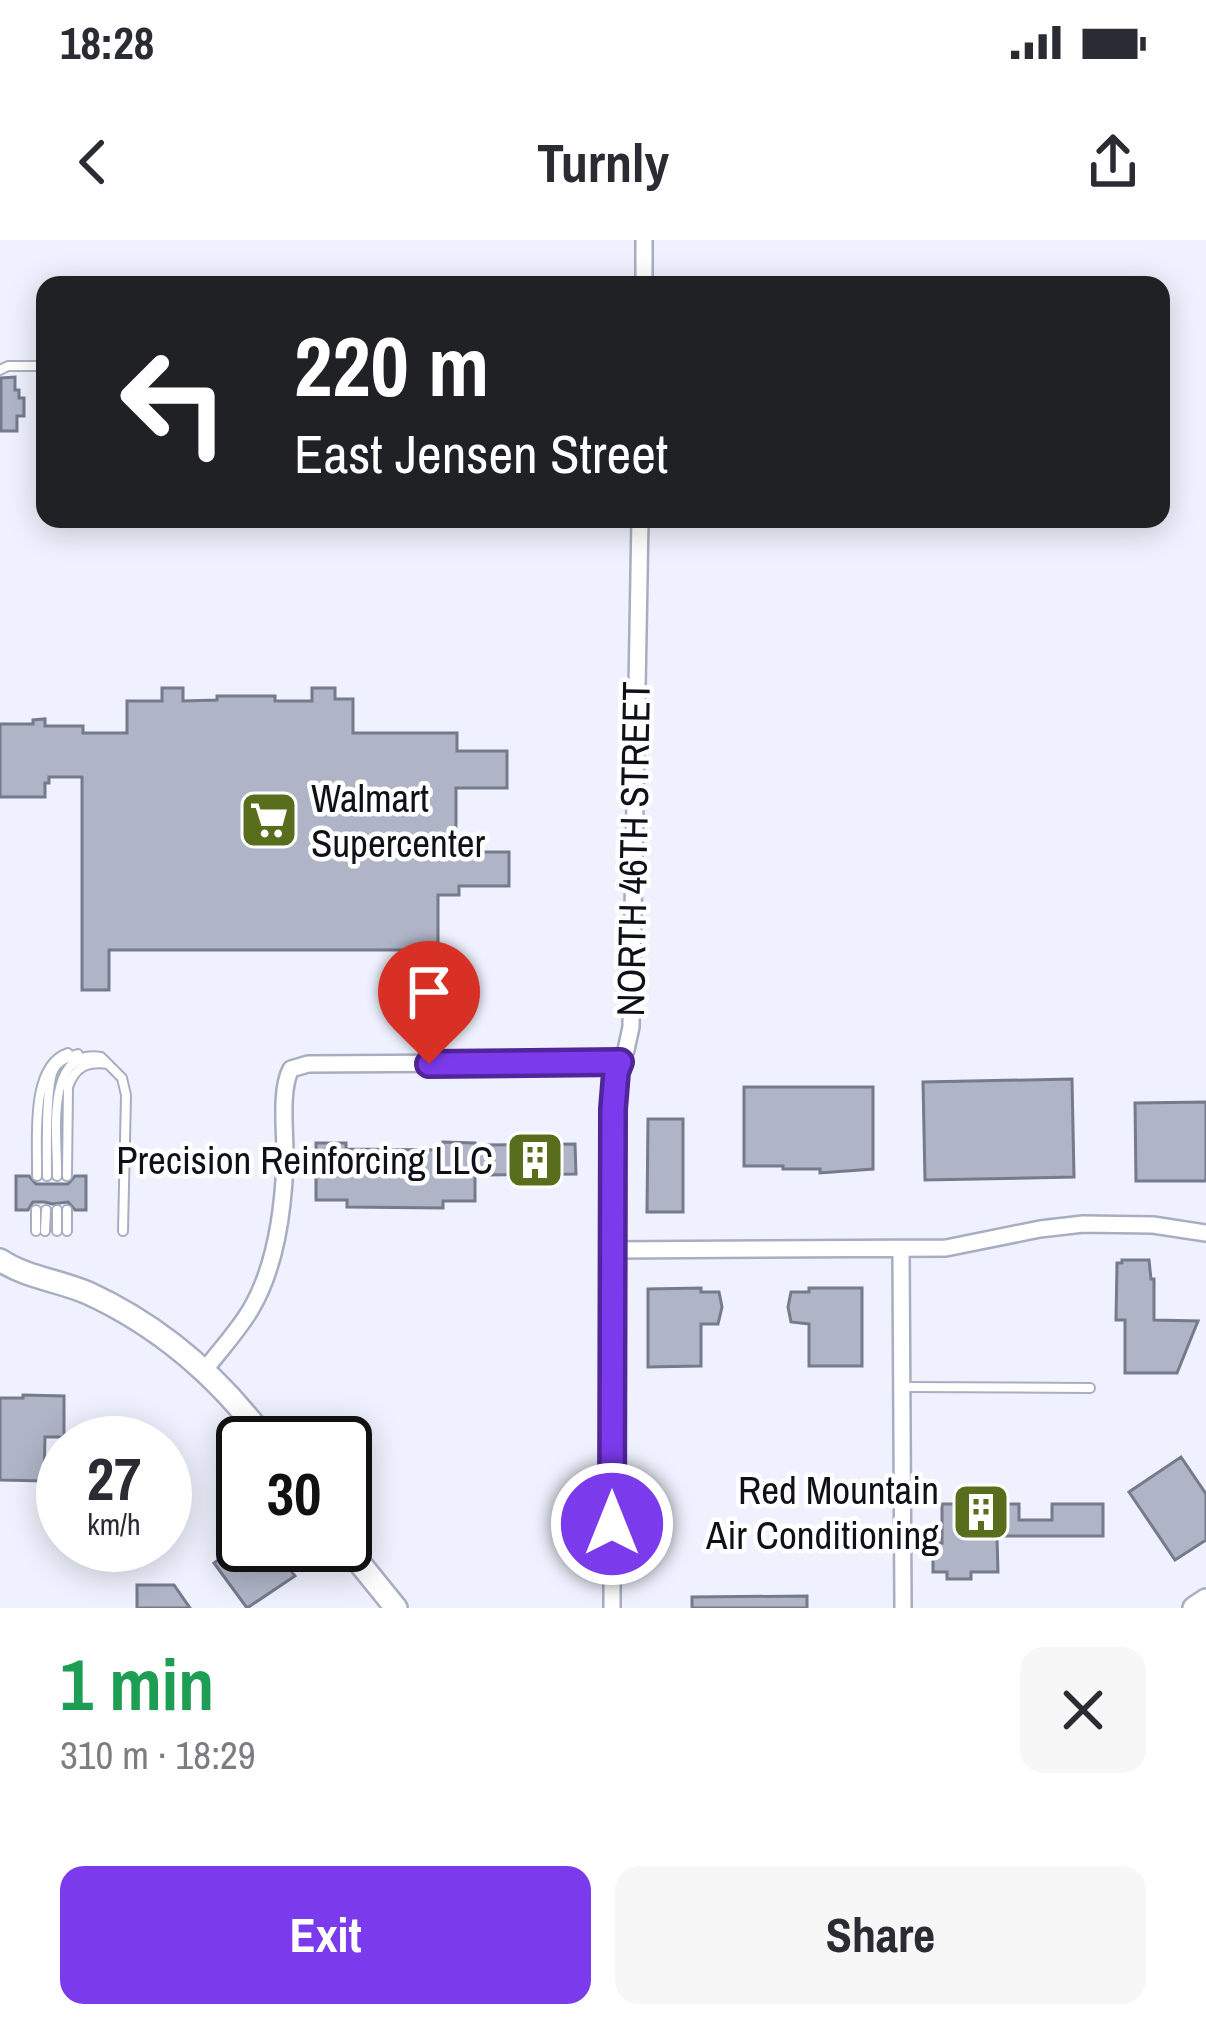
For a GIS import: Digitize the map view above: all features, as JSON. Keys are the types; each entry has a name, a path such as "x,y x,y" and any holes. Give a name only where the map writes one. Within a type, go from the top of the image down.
{"street":[{"path":"644,240 644,276"},
{"name":"NORTH 46TH STREET","path":"612,1608 613,1109 616,1072 631,1027 640,528"},
{"path":"205,1370 251,1309 266,1274 283,1201 286,1078 291,1070 308,1064 620,1062"},
{"path":"612,1250 946,1248 1083,1224 1154,1225 1206,1233"},
{"path":"901,1250 903,1608"},
{"path":"6,1268 83,1291 154,1329 205,1370 247,1416"},
{"path":"367,1572 396,1608"},
{"path":"1195,1608 1206,1600"}],"lane":[{"path":"0,370 36,365"},
{"path":"52,1176 41,1084 48,1066 69,1052 101,1058 122,1078 126,1095 123,1231"},
{"path":"52,1176 60,1082 67,1066 86,1055"},
{"path":"52,1176 73,1073 88,1064 109,1065"},
{"path":"41,1231 52,1210 62,1231"},
{"path":"902,1387 1090,1388"}],"building":[{"path":"15,377 15,390 24,398 24,416 17,416 17,431 1,431 1,378"},
{"name":"Walmart Supercenter","path":"162,688 183,688 183,701 275,696 275,701 312,701 312,688 335,688 335,699 353,699 353,733 457,733 457,751 507,751 507,788 456,788 456,852 509,852 509,886 459,886 459,895 438,895 438,981 414,981 414,950 109,950 109,990 82,990 82,777 49,777 45,797 0,797 0,724 33,724 33,720 45,719 45,726 83,726 83,733 127,733 127,701 162,701"},
{"path":"1072,1079 1074,1177 925,1180 923,1082"},
{"path":"744,1087 873,1087 873,1169 820,1173 820,1169 744,1166"},
{"path":"1206,1102 1206,1181 1136,1181 1135,1103"},
{"path":"648,1119 683,1119 683,1212 647,1212"},
{"path":"443,1142 575,1144 576,1174 475,1175 475,1201 443,1201 443,1208 347,1207 347,1200 316,1200 316,1143 346,1143 346,1149 443,1150"},
{"path":"16,1176 29,1176 36,1184 68,1184 75,1176 86,1176 86,1210 75,1210 68,1202 33,1202 28,1210 16,1210"},
{"path":"1149,1260 1154,1320 1198,1321 1177,1373 1125,1373 1125,1320 1116,1320 1117,1263"},
{"path":"701,1288 701,1292 719,1292 722,1307 718,1324 701,1324 701,1366 648,1367 648,1289"},
{"path":"809,1288 862,1288 862,1366 809,1366 809,1324 791,1322 788,1307 791,1292 809,1292"},
{"path":"64,1396 64,1416 36,1416 36,1481 0,1480 0,1398"},
{"path":"1181,1457 1206,1494 1206,1540 1175,1560 1129,1492"},
{"path":"942,1504 1019,1504 1019,1520 1052,1520 1052,1504 1103,1504 1103,1536 997,1536 998,1572 971,1572 971,1579 947,1579 947,1572 933,1572 933,1543 942,1543"},
{"path":"221,1572 292,1572 295,1576 247,1608"},
{"path":"137,1585 174,1585 190,1608 137,1608"},
{"path":"807,1596 807,1608 692,1608 692,1597"}],"place":[{"name":"Walmart Supercenter","path":"269,820"},
{"name":"Precision Reinforcing LLC","path":"535,1160"},
{"name":"Red Mountain Air Conditioning","path":"981,1512"}],"route":[{"path":"429,1064 620,1062 613,1109 612,1524"}]}
